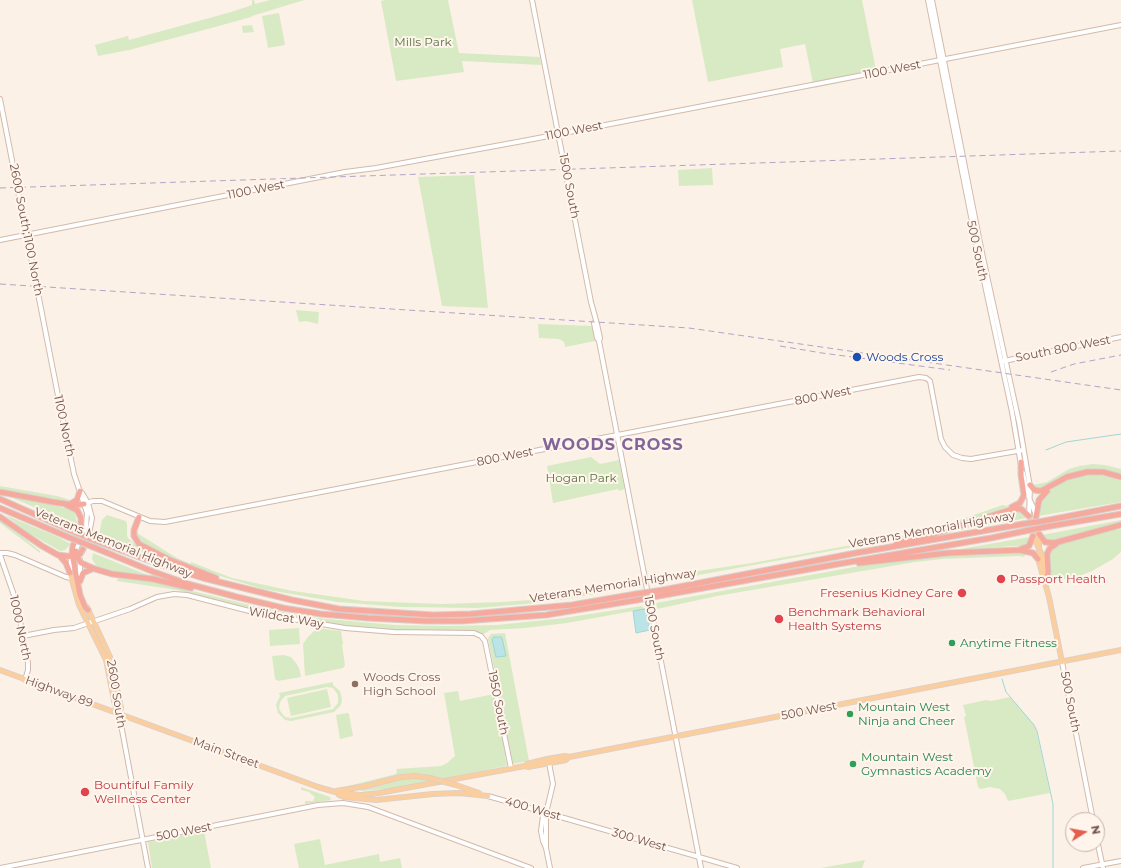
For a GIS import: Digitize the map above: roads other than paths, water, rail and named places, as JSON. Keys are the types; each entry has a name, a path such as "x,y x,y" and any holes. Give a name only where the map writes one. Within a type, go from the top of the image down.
{"highway":[{"path":"998,513 1018,504 1023,499 1024,492 1021,476 1021,462"},
{"path":"1030,485 1034,490 1039,492 1071,475 1087,472 1103,472 1121,477"},
{"path":"1036,517 1040,498 1055,484"},
{"path":"66,504 76,502 80,491"},
{"path":"0,492 66,504 86,504"},
{"name":"Veterans Memorial Highway","path":"0,499 94,540 158,564 249,590 339,609 433,615 471,614 572,605 636,594 663,592 991,538 1121,514"},
{"path":"66,504 77,510 82,520 81,528 72,548 76,556 85,565 112,574 153,579 237,597"},
{"name":"Veterans Memorial Highway","path":"0,508 154,572 188,584 237,597 283,608 320,614 426,621 462,621 546,615 637,600 663,592 856,553 1044,521 1121,506"},
{"path":"856,553 934,534 998,513 1019,508 1025,511 1029,516"},
{"path":"0,516 42,546 58,555 66,563 71,575"},
{"path":"139,517 134,530 134,536 139,544 177,563 249,590"},
{"path":"1020,550 1029,546 1036,535 1046,543 1059,542 1121,525"},
{"path":"1046,584 1048,572 1047,554 1052,546 1059,542"},
{"path":"58,555 76,556 82,550"},
{"path":"838,564 870,563 962,552 1020,550 1031,552 1038,559"},
{"path":"76,556 80,595 85,607 88,610"},
{"path":"80,581 84,572 95,569"}],"main road":[{"name":"500 South","path":"1029,516 1044,559 1046,584 1062,662"},
{"name":"500 South","path":"1036,517 1036,535"},
{"name":"500 South","path":"1039,546 1038,559 1041,573 1046,584"},
{"name":"1100 North","path":"71,575 80,605 91,622"},
{"name":"2600 South","path":"80,581 91,622 106,647 112,661 121,708 119,714"},
{"name":"500 West","path":"525,766 527,764 547,759 565,756 568,757 675,737 1121,650"},
{"name":"Highway 89","path":"0,670 119,714"},
{"name":"Main Street","path":"119,714 332,792"},
{"name":"500 West","path":"332,792 354,795 373,794 511,768 528,767 566,760 568,757"},
{"path":"332,792 366,786 401,777 415,776 430,778 488,796"},
{"path":"332,792 344,797 376,800 459,793 488,796"}],"street":[{"name":"1500 South","path":"532,0 591,302 600,338 599,341 701,868"},
{"name":"500 South","path":"928,0 982,253 1003,361 1005,379 1030,485 1029,516"},
{"name":"500 South","path":"932,0 942,60"},
{"name":"1100 West","path":"27,235 345,172 376,168 558,134 1121,25"},
{"name":"2600 South;1100 North","path":"0,99 51,361"},
{"path":"0,240 27,235"},
{"name":"South 800 West","path":"1003,361 1121,337"},
{"name":"1100 North","path":"51,361 74,470 80,491 86,504 87,525 76,556 70,565 71,575"},
{"name":"500 South","path":"1003,361 1012,388 1021,450 1021,462 1027,493 1036,517"},
{"name":"800 West","path":"86,504 102,501 139,517 154,521 166,522 916,378 926,378 930,381 942,439 949,452 966,459 1021,450"},
{"path":"1005,379 1012,388"},
{"path":"82,550 92,522 92,515 86,504"},
{"path":"0,554 13,554 66,577 71,575"},
{"name":"1000 North","path":"0,554 17,602 28,665 25,680"},
{"name":"2600 South","path":"76,556 80,581"},
{"name":"Wildcat Way","path":"23,636 54,630 72,629 130,609 157,597 177,594 257,613 323,625 394,632 472,633 483,638"},
{"name":"1950 South","path":"483,638 489,658 511,768"},
{"name":"500 South","path":"1062,662 1091,812"},
{"name":"2600 South","path":"119,714 148,868"},
{"path":"549,763 553,784 546,813 542,816 541,827 550,868"},
{"name":"400 West","path":"488,796 579,822"},
{"name":"500 West","path":"0,868 324,804 343,803 368,807 530,868"},
{"name":"300 West","path":"579,822 737,868"},
{"path":"1099,852 1102,866"},
{"path":"1083,868 1102,866 1121,861"}],"water":[{"path":"644,609 647,612 650,630 636,633 633,611"},
{"path":"494,637 502,638 506,656 496,657 492,639"}],"waterway":[{"path":"1046,450 1066,442 1121,434"},
{"path":"1002,679 1006,692 1034,725 1037,731 1053,804 1053,868"}],"railway":[{"path":"0,188 1121,151"},
{"path":"0,284 689,328 1121,390"},
{"path":"780,346 950,370"},
{"path":"1051,372 1074,364 1121,355"}],"place":[{"name":"Woods Cross","path":"857,357"},
{"name":"Passport Health","path":"1001,579"},
{"name":"Fresenius Kidney Care","path":"962,593"},
{"name":"Benchmark Behavioral Health Systems","path":"779,619"},
{"name":"Anytime Fitness","path":"952,643"},
{"name":"Woods Cross High School","path":"355,684"},
{"name":"Mountain West Ninja and Cheer","path":"850,714"},
{"name":"Mountain West Gymnastics Academy","path":"853,764"},
{"name":"Bountiful Family Wellness Center","path":"85,792"}],"district":[{"name":"WOODS CROSS","path":"613,445"}],"park label":[{"name":"Mills Park","path":"423,42"},
{"name":"Hogan Park","path":"581,478"}]}
